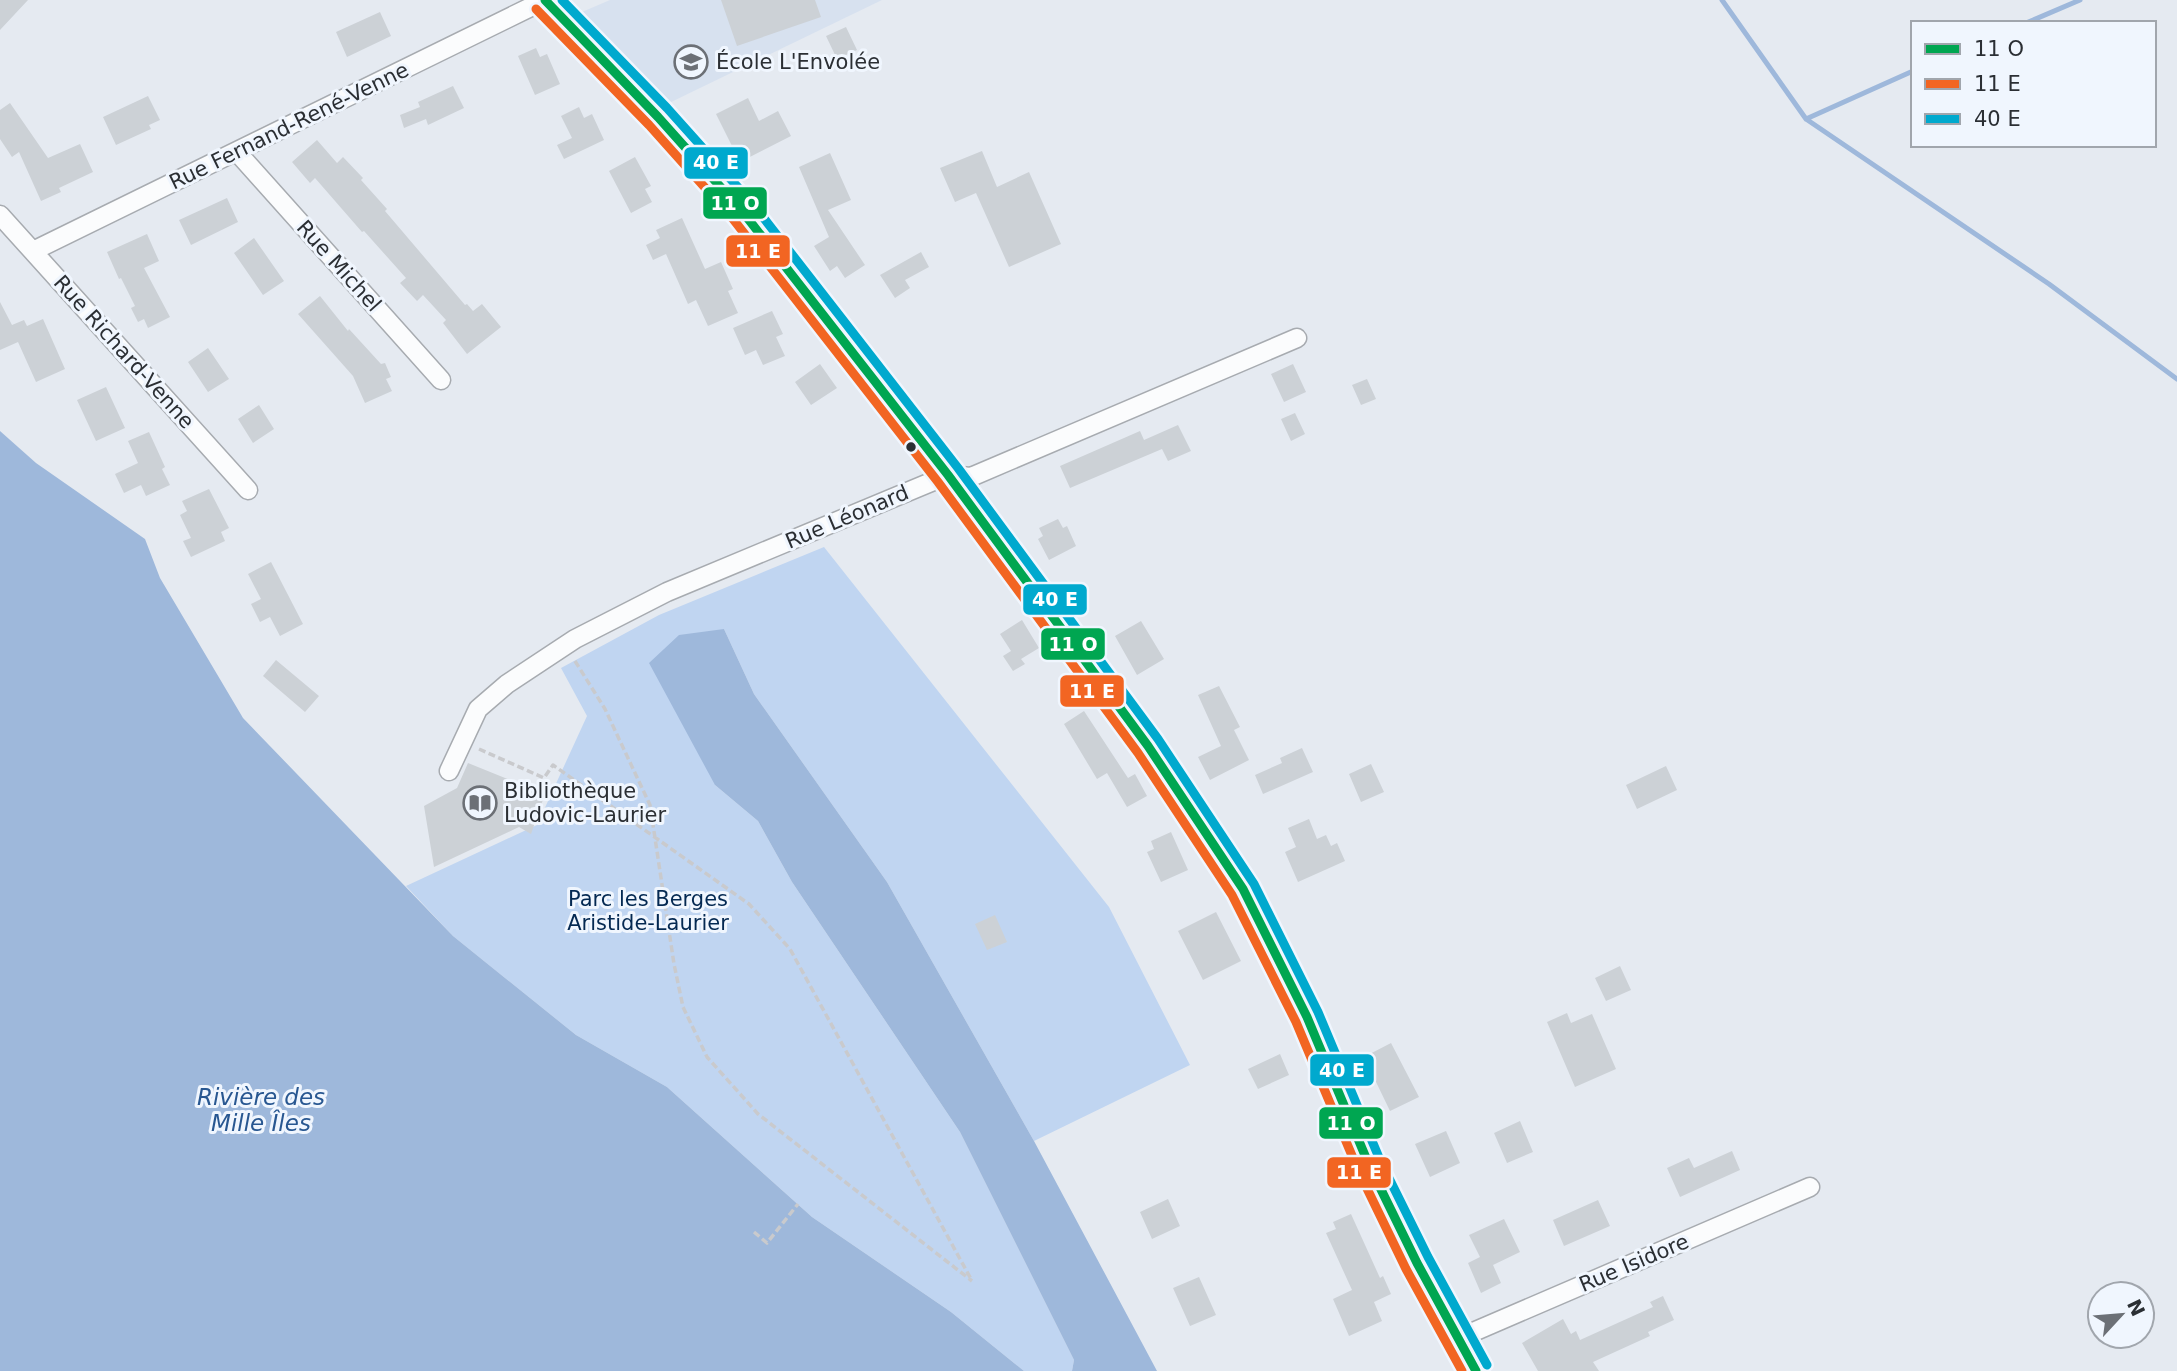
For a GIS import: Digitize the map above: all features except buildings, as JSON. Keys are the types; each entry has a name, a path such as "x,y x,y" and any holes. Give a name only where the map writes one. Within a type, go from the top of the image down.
{"main road":[{"path":"545,0 658,117 742,211 948,475 1148,747 1243,889 1307,1017 1369,1165 1457,1339 1476,1371"}],"street":[{"name":"Rue Fernand-René-Venne","path":"33,251 545,0"},
{"name":"Rue Michel","path":"237,152 441,380"},
{"name":"Rue Richard-Venne","path":"0,215 248,490"},
{"name":"Rue Léonard","path":"449,771 478,709 507,684 566,645 667,592 948,475 971,477 1297,338"},
{"name":"Rue Isidore","path":"1457,1339 1810,1187"}],"path":[{"path":"463,742 544,778 553,765 654,839 749,904 790,949 972,1281 758,1114 706,1057 683,1007 654,839 650,805 605,709 566,645"},
{"path":"754,1232 767,1243 798,1204"}],"shaded area":[{"name":"École L'Envolée","path":"610,0 882,0 667,104 582,12"}],"green space":[{"name":"Parc les Berges Aristide-Laurier","path":"824,547 1109,907 1190,1065 1034,1141 887,882 754,694 724,629 715,785 758,821 792,882 960,1132 1074,1360 1072,1371 1024,1371 951,1312 812,1217 667,1087 576,1035 453,936 406,886 537,825 587,716 561,668 659,615"}],"water":[{"name":"Rivière des Mille Îles","path":"0,431 36,463 145,539 160,578 243,718 453,936 576,1035 667,1087 812,1217 951,1312 1024,1371 0,1371"},
{"path":"724,629 754,694 887,882 1034,1141 1157,1371 1072,1371 1074,1360 960,1132 792,882 758,821 715,785 649,663 679,635"}],"waterway":[{"path":"1722,0 1806,119"},
{"path":"2031,21 2080,0"},
{"path":"1911,72 1806,119 2049,284 2177,379"}],"transit line":[{"path":"545,0 658,117 742,211 948,475 1148,746 1243,889 1307,1017 1369,1165 1417,1263 1476,1371"},
{"path":"562,0 667,108 752,203 958,468 1158,739 1254,884 1318,1012 1380,1160 1428,1257 1487,1365"},
{"path":"536,9 649,125 733,219 938,482 1138,753 1232,895 1296,1022 1358,1170 1406,1269 1462,1371"}],"place":[{"name":"École L'Envolée","path":"691,62"},
{"name":"Bibliothèque Ludovic-Laurier","path":"480,803"}]}
